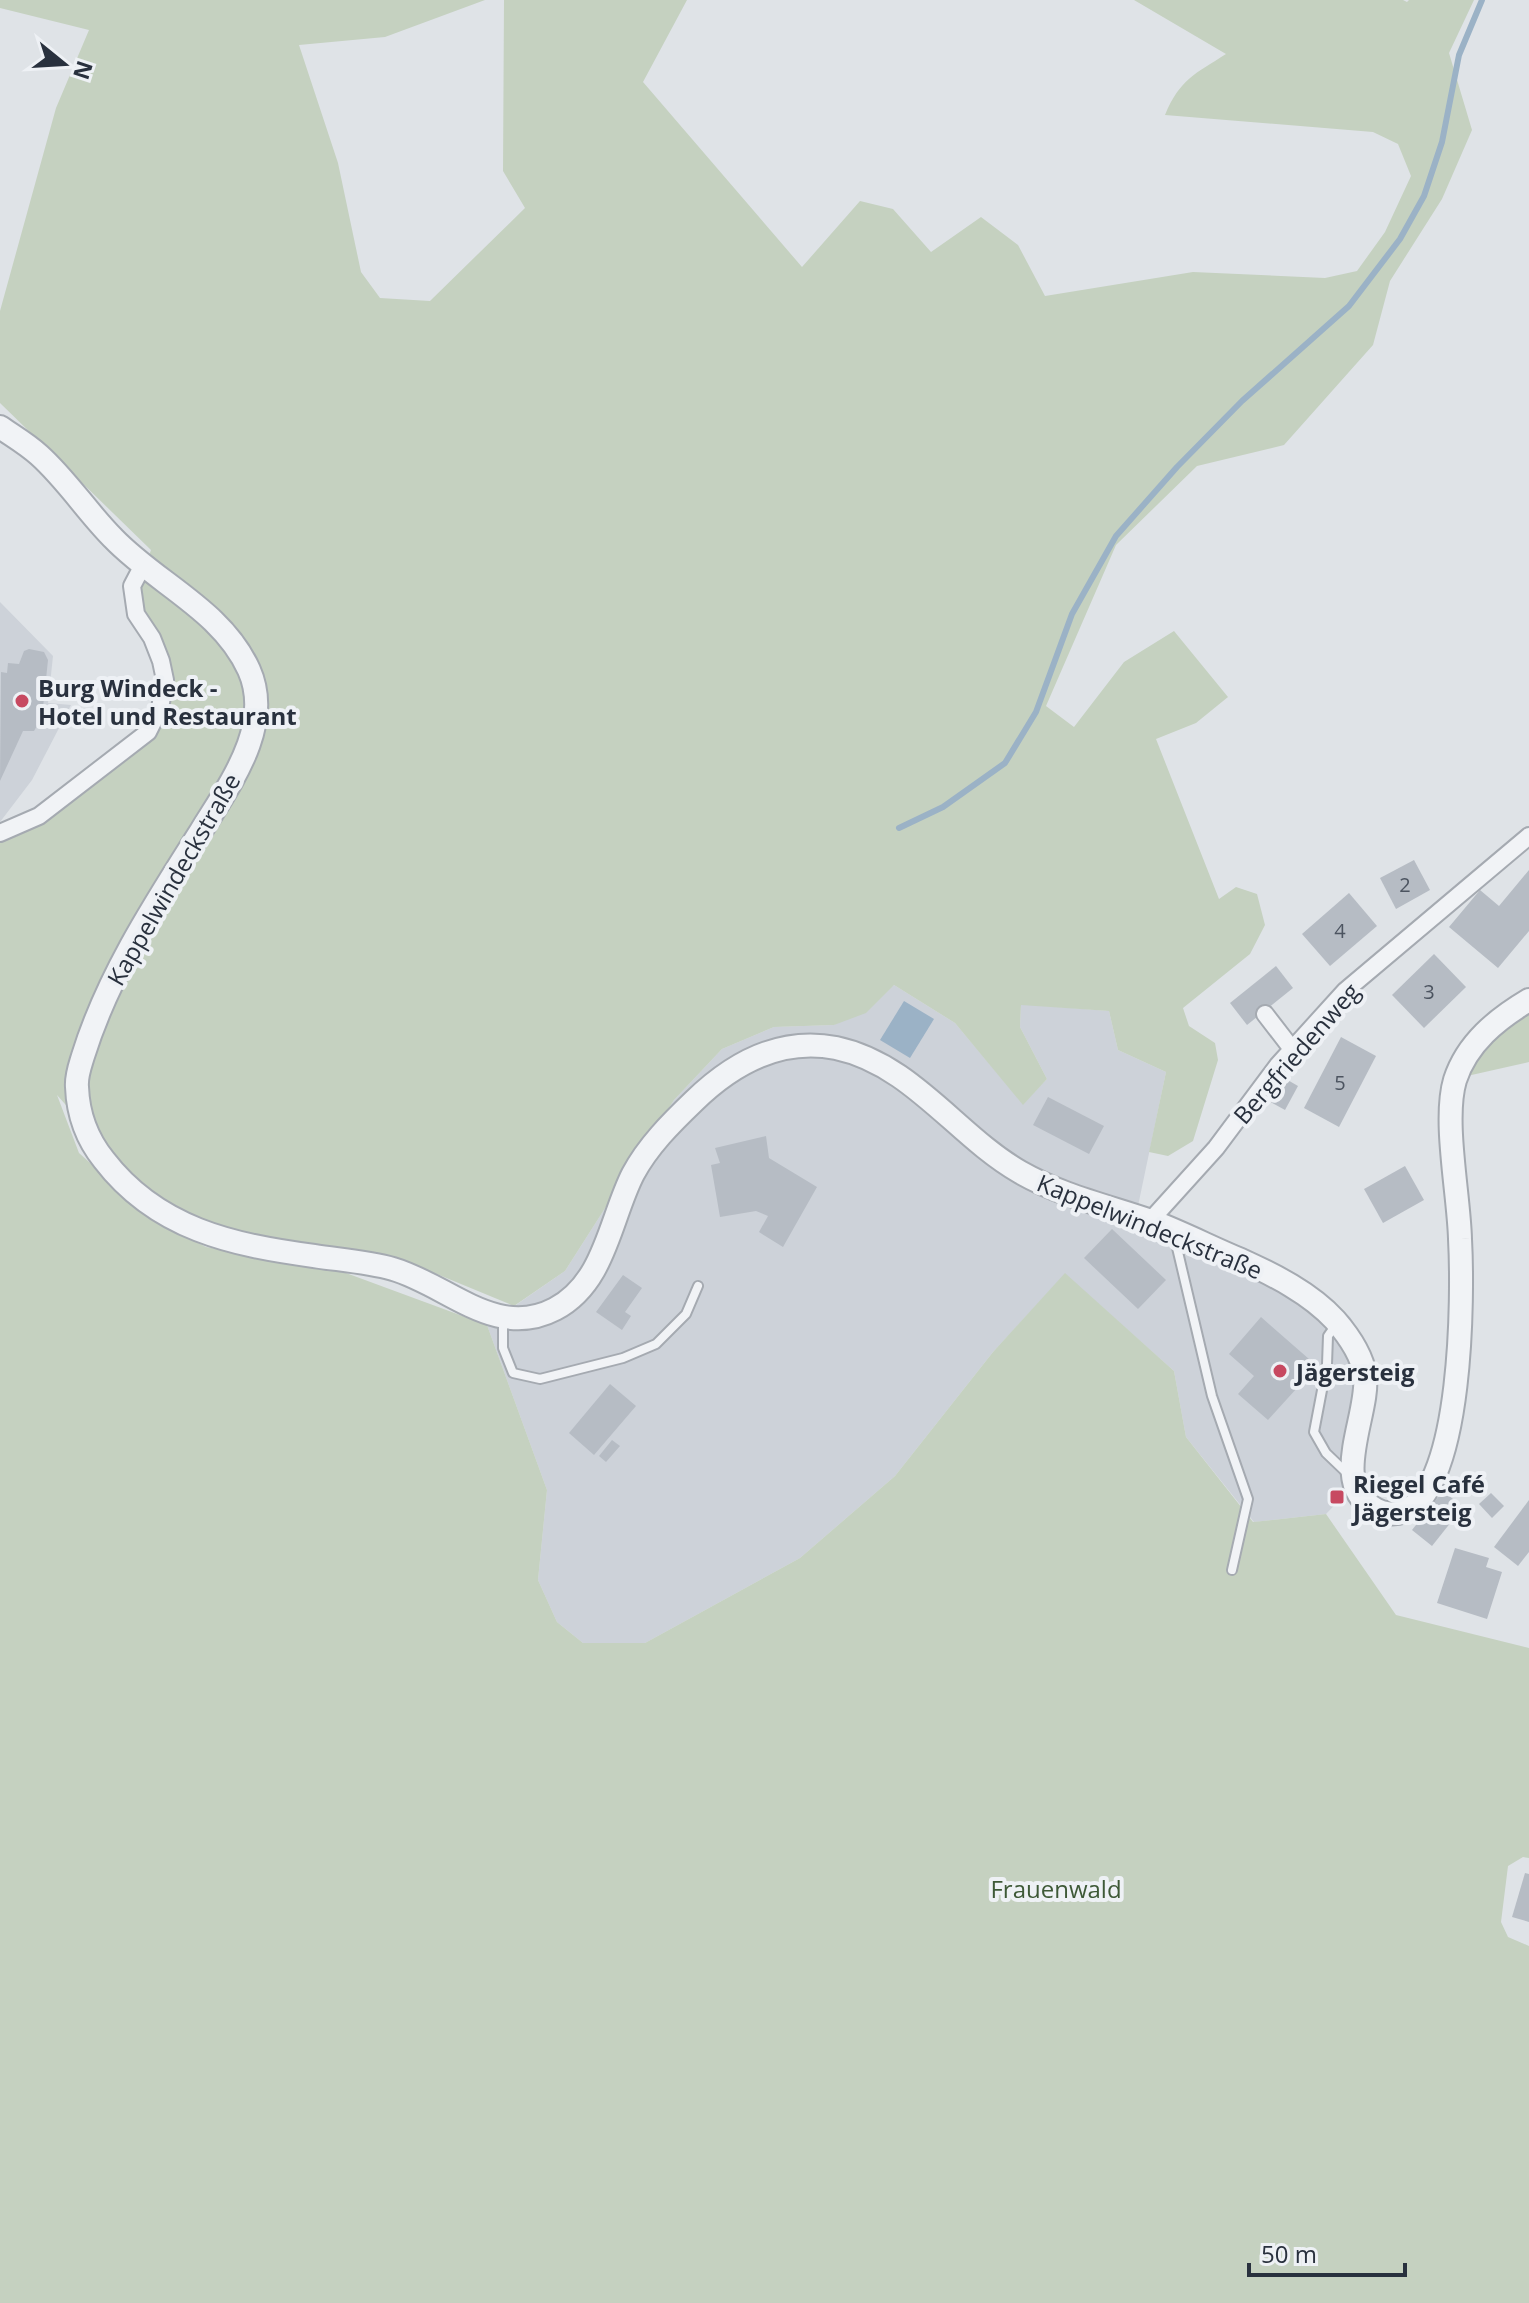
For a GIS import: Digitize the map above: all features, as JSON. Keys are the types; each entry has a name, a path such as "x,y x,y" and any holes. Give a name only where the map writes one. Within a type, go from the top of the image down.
{"street":[{"name":"Kappelwindeckstraße","path":"0,427 36,451 112,538 201,608 233,640 254,679 256,709 250,742 233,780 145,920 95,1019 76,1081 86,1133 104,1161 138,1198 169,1218 212,1236 251,1247 386,1266 420,1278 503,1320 525,1319 549,1313 573,1297 594,1268 614,1226 630,1179 649,1149 716,1080 738,1064 766,1051 831,1047 864,1057 912,1085 1010,1167 1056,1191 1173,1230 1296,1288 1337,1323 1360,1355 1365,1374 1365,1395 1352,1457 1353,1478"},
{"path":"0,833 39,816 148,732 160,708 165,680 152,638 136,614 132,586 143,565"},
{"name":"Bergfriedenweg","path":"1150,1221 1216,1148 1245,1106 1345,991 1529,836"},
{"path":"1353,1478 1357,1491 1372,1508 1383,1513 1399,1514 1412,1507 1424,1494 1438,1468 1454,1396 1460,1327 1461,1241 1450,1108 1455,1081 1467,1054 1486,1030 1529,1000"},
{"path":"1265,1014 1292,1049"}],"lane":[{"path":"1173,1230 1208,1382 1248,1499 1232,1570"},
{"path":"503,1320 503,1348 513,1373 540,1379 623,1358 656,1344 686,1314 698,1286"},
{"path":"1337,1323 1328,1336 1327,1364 1314,1432 1326,1453 1353,1478"}],"shaded area":[{"path":"0,602 53,656 48,703 71,705 32,780 0,822"},
{"path":"894,985 955,1023 1023,1104 1047,1079 1020,1027 1021,1004 1109,1011 1118,1050 1166,1072 1138,1206 1248,1249 1308,1281 1350,1317 1372,1354 1375,1386 1356,1483 1326,1514 1254,1522 1186,1437 1174,1371 1065,1274 993,1352 895,1476 800,1558 645,1643 583,1643 557,1622 538,1580 547,1490 487,1325 565,1271 674,1100 722,1049 774,1027 834,1025"}],"green space":[{"name":"Frauenwald","path":"0,0 485,0 385,37 299,45 338,163 361,272 380,298 430,301 525,208 503,171 504,0 687,0 643,82 802,267 860,201 893,209 931,252 981,217 1018,245 1045,296 1193,272 1325,278 1357,271 1385,232 1411,176 1398,144 1373,132 1165,115 1183,85 1226,54 1134,0 1474,0 1449,53 1472,130 1442,199 1390,281 1373,345 1284,445 1197,466 1116,545 1046,706 1074,727 1124,662 1174,631 1228,697 1196,723 1156,739 1219,899 1236,887 1257,894 1265,925 1250,954 1183,1008 1189,1026 1215,1043 1218,1060 1193,1141 1168,1156 1149,1152 1166,1072 1118,1050 1109,1011 1021,1005 1020,1027 1047,1079 1023,1105 955,1023 894,985 866,1013 834,1025 774,1027 722,1049 674,1100 565,1271 514,1306 398,1258 238,1235 179,1209 125,1172 57,1095 79,1153 155,1221 206,1247 346,1273 487,1325 547,1490 538,1580 557,1622 583,1643 645,1643 800,1558 895,1476 993,1352 1065,1273 1174,1371 1186,1437 1253,1522 1326,1514 1396,1615 1529,1648 1529,1858 1523,1857 1508,1866 1501,1922 1508,1937 1529,1946 1529,2303 0,2303 0,839 166,709 138,587 151,550 0,403 0,311 56,108 89,30 0,8"},
{"path":"1529,1011 1529,1062 1467,1076 1489,1043"}],"water":[{"path":"904,1001 934,1019 910,1058 880,1040"}],"building":[{"name":"Burg Windeck - Hotel und Restaurant","path":"24,651 44,652 48,660 42,717 34,731 23,731 0,781 1,672 7,673 8,663 19,664"},
{"path":"1414,860 1430,890 1396,909 1380,878"},
{"path":"1529,870 1529,931 1498,968 1449,927 1480,890 1499,906"},
{"path":"1349,893 1377,926 1330,966 1302,934"},
{"path":"1434,954 1466,987 1424,1028 1392,995"},
{"path":"1276,966 1293,988 1247,1025 1230,1003"},
{"path":"1341,1037 1376,1056 1339,1127 1304,1108"},
{"path":"1279,1075 1298,1086 1285,1110 1265,1099"},
{"path":"1048,1097 1104,1126 1089,1154 1033,1125"},
{"path":"766,1136 769,1158 817,1187 783,1247 759,1232 768,1216 756,1211 720,1217 711,1165 720,1163 715,1148"},
{"path":"1405,1166 1424,1200 1383,1223 1364,1189"},
{"path":"1112,1229 1166,1280 1138,1309 1084,1258"},
{"path":"623,1275 642,1288 625,1312 631,1316 622,1330 596,1312"},
{"name":"Jägersteig","path":"1261,1317 1317,1366 1268,1420 1238,1394 1254,1376 1229,1354"},
{"path":"610,1384 636,1406 594,1455 569,1433"},
{"path":"612,1440 620,1446 606,1462 599,1456"},
{"path":"1443,1491 1463,1507 1432,1546 1412,1530"},
{"path":"1491,1493 1504,1506 1492,1518 1479,1504"},
{"path":"1529,1500 1529,1552 1518,1566 1494,1547"},
{"path":"1455,1548 1489,1558 1486,1567 1502,1572 1487,1619 1437,1603"},
{"path":"1525,1873 1529,1874 1529,1922 1512,1917"}],"waterway":[{"path":"899,828 943,807 1005,763 1036,712 1072,614 1116,536 1177,467 1242,401 1349,306 1400,239 1424,196 1442,142 1459,55 1482,0"}],"place":[{"name":"Burg Windeck - Hotel und Restaurant","path":"22,701"},
{"name":"Jägersteig","path":"1280,1371"},
{"name":"Riegel Café Jägersteig","path":"1337,1497"}]}
